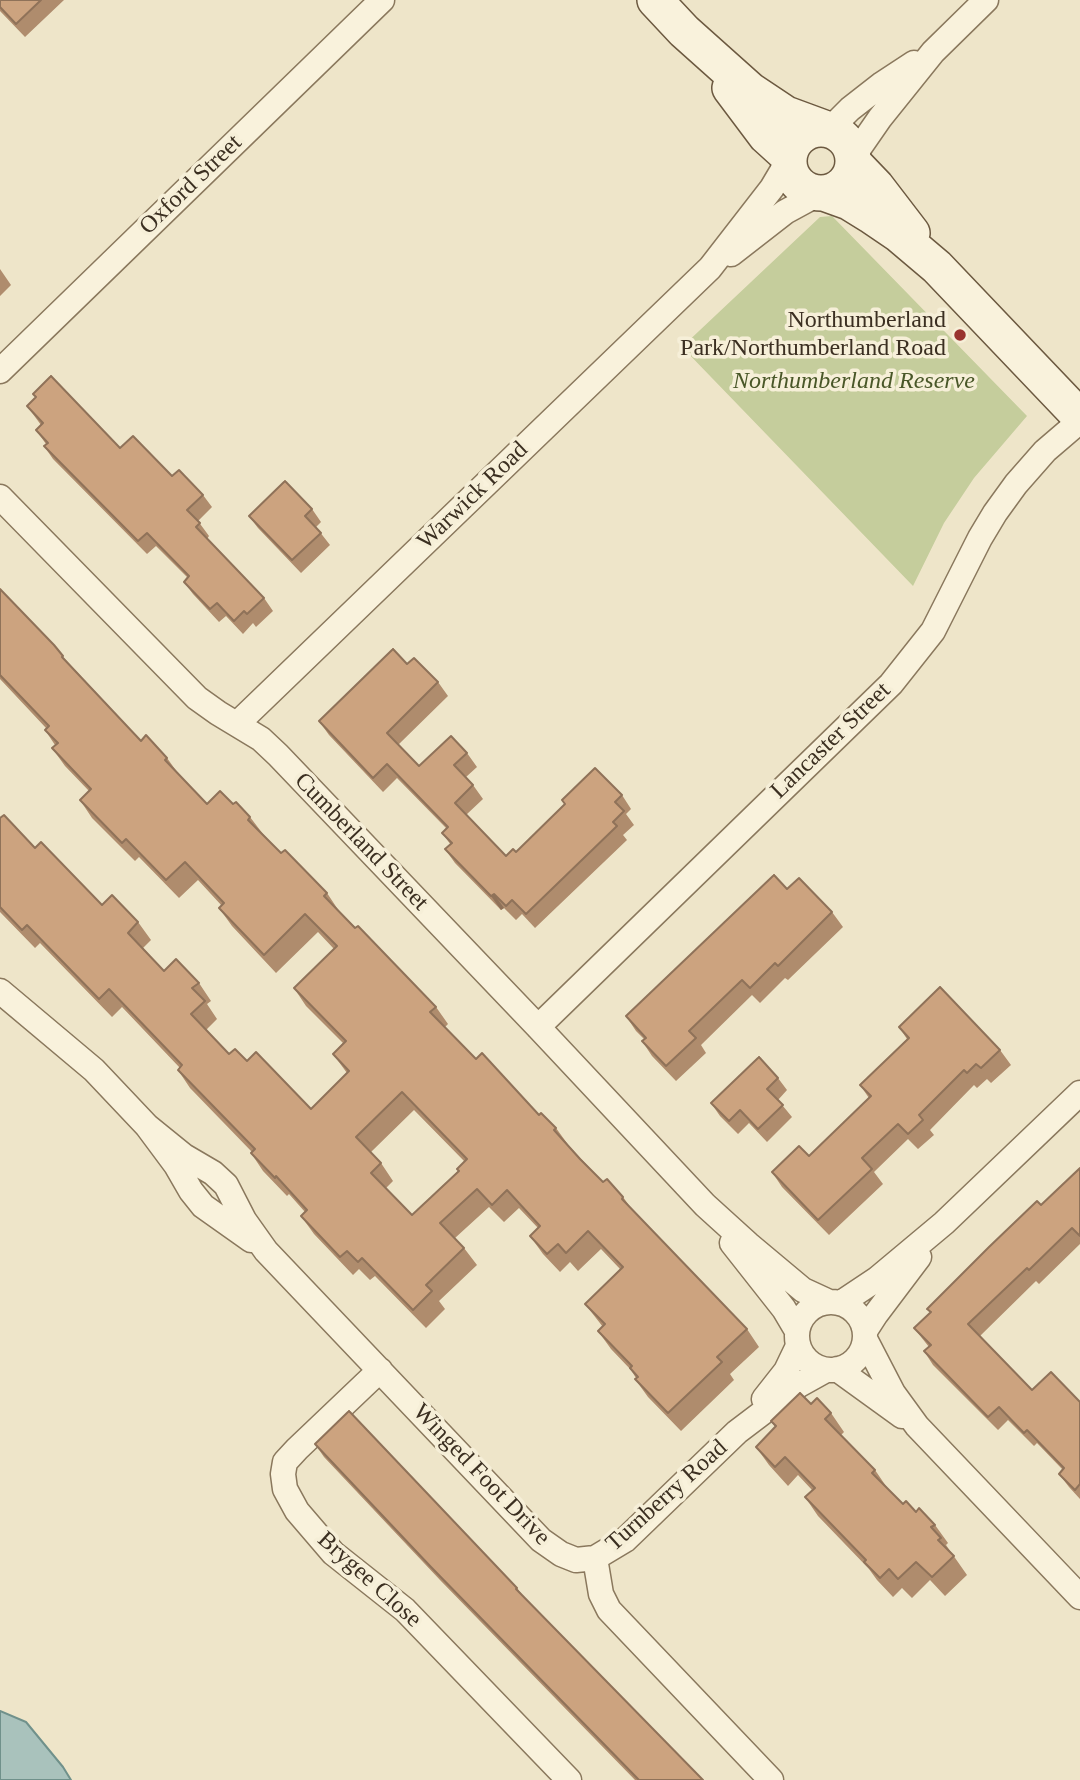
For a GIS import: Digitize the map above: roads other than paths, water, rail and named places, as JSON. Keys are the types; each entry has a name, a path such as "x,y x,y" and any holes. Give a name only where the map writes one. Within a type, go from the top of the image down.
{"street":[{"name":"Oxford Street","path":"0,371 382,0"},
{"path":"654,0 750,90 786,114 827,128 846,139 851,148 852,171 841,186 822,193"},
{"path":"853,159 880,118 933,52 986,0"},
{"path":"684,31 766,136 788,159"},
{"path":"933,52 882,84 827,128 814,128 804,132 796,138 788,159 794,180 801,187 849,202 898,234 937,267"},
{"name":"Warwick Road","path":"237,724 710,268 772,188 788,159"},
{"path":"853,159 937,267 1080,419"},
{"name":"Warwick Road","path":"710,268 785,212 822,193"},
{"name":"Lancaster Street","path":"538,1027 891,684 933,631 995,513 1045,451 1080,419"},
{"name":"Cumberland Street","path":"0,497 190,691 218,713 261,739 278,755 705,1205 803,1290 835,1302"},
{"name":"Winged Foot Drive","path":"0,991 105,1081 147,1126 203,1206 266,1251 541,1540 561,1554 576,1560 595,1558"},
{"path":"917,1426 832,1370 808,1362 802,1355 797,1338 800,1319 818,1304 835,1302 877,1279 944,1223 1080,1093"},
{"name":"Cumberland Street","path":"705,1205 784,1309 797,1338"},
{"path":"832,1370 847,1366 856,1359 876,1314 944,1223"},
{"path":"835,1302 857,1313 893,1393 917,1426 1080,1597"},
{"name":"Turnberry Road","path":"737,1433 786,1371 797,1338"},
{"name":"Brygee Close","path":"380,1370 285,1462 285,1489 297,1511 333,1553 405,1610 569,1780"},
{"name":"Turnberry Road","path":"595,1558 625,1540 737,1433 799,1385 832,1370"},
{"path":"595,1558 601,1594 609,1610 771,1780"}],"water":[{"path":"0,1711 26,1722 71,1780 0,1780"}],"place":[{"name":"Northumberland Park/Northumberland Road","path":"960,335"}],"park label":[{"name":"Northumberland Reserve","path":"854,382"}]}
